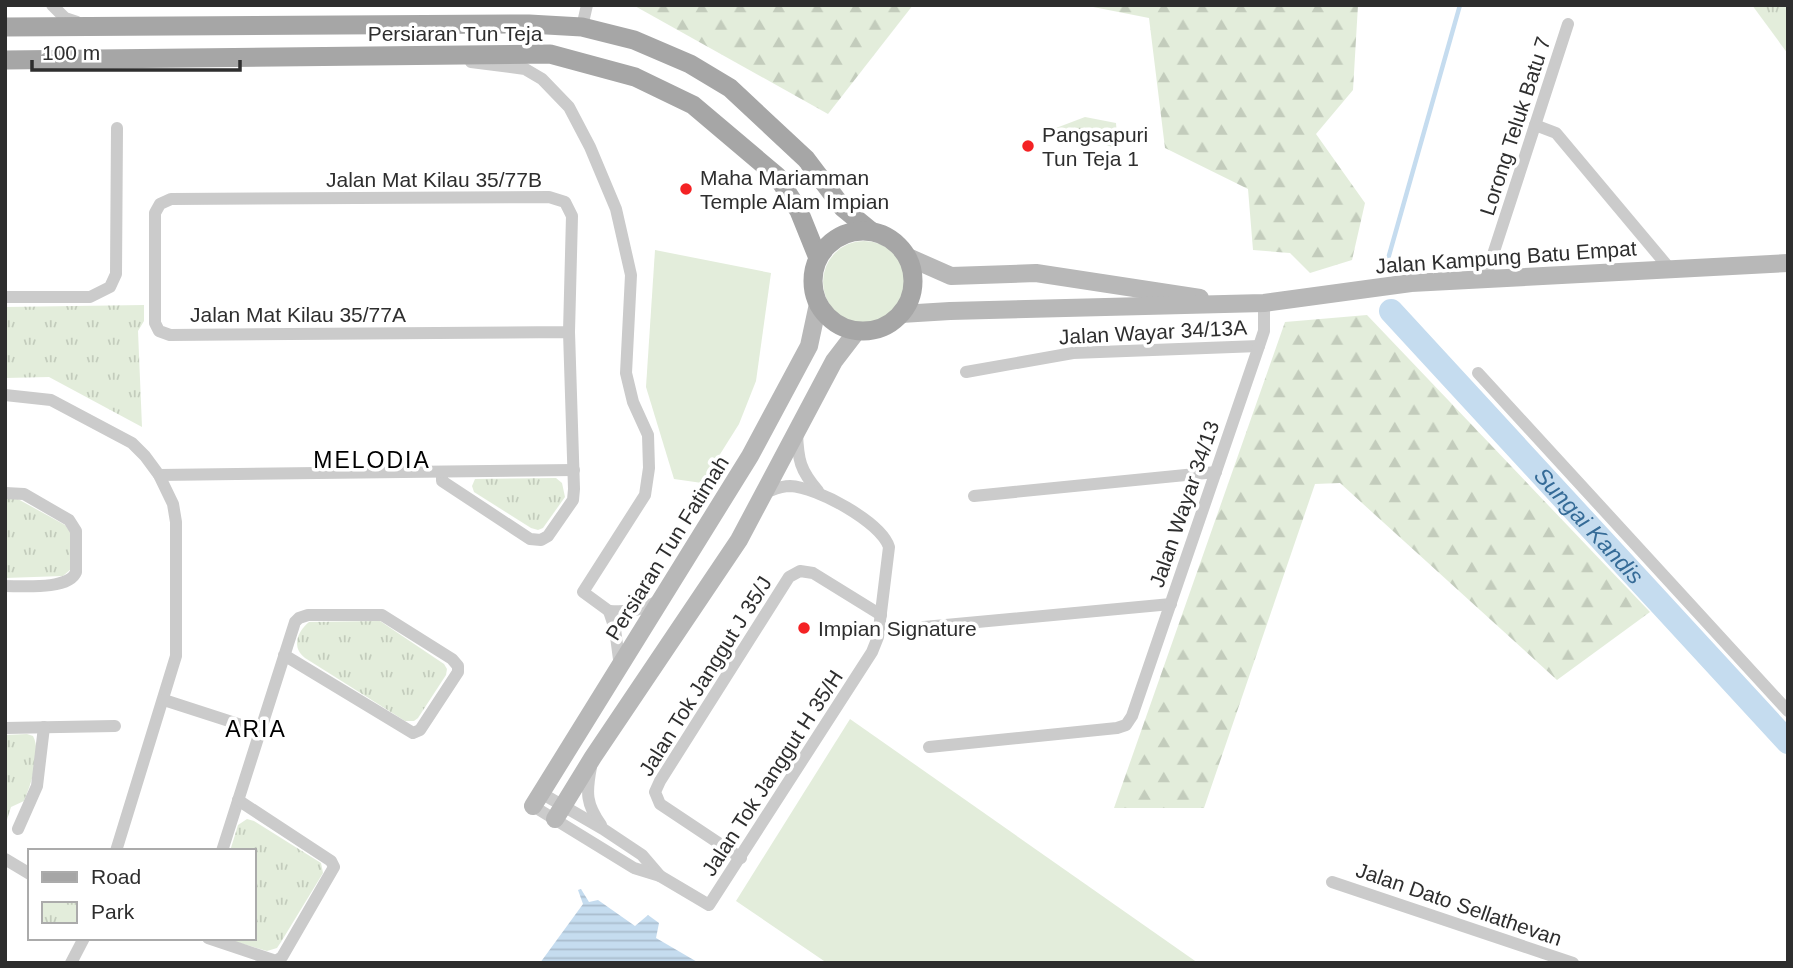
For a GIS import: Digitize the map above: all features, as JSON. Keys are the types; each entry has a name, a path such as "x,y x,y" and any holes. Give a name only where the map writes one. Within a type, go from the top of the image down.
{"main road":[{"name":"Persiaran Tun Teja","path":"5,27 529,23 582,27 634,40 690,64 730,88 806,159 843,208 871,231"},
{"name":"Persiaran Tun Teja","path":"5,60 550,54 635,77 693,105 777,176 799,211 818,258"},
{"path":"871,231 886,236 899,245 908,257 913,272 913,287 909,302 890,324 876,330 857,331 831,320 818,304 813,275 818,258 828,244 841,235 871,231"},
{"name":"Jalan Kampung Batu Empat","path":"908,257 951,276 1036,273 1188,295 1229,305"},
{"name":"Jalan Kampung Batu Empat","path":"901,314 1264,303 1411,283 1788,263"},
{"name":"Persiaran Tun Fatimah","path":"537,799 750,456 809,346 818,304"},
{"path":"559,812 739,540 834,361 857,331"}],"street":[{"path":"52,5 65,18 93,26"},
{"path":"582,27 587,5"},
{"name":"Lorong Teluk Batu 7","path":"1485,279 1568,24"},
{"path":"415,56 525,69 542,79 569,107 590,147 616,209 631,275 626,373 633,402 648,435 649,468 645,495 583,592 609,611 629,612 645,609 665,596"},
{"path":"1535,125 1556,133 1670,269"},
{"path":"5,297 90,296 110,287 116,274 117,128"},
{"name":"Jalan Mat Kilau 35/77B","path":"160,204 170,199 549,197 565,202 572,216 569,332 573,500 548,536 541,540 530,539 442,481 442,472"},
{"name":"Jalan Mat Kilau 35/77A","path":"160,204 155,213 155,323 159,331 170,335 569,332"},
{"name":"Jalan Wayar 34/13","path":"929,747 1126,725 1132,716 1264,331 1264,303"},
{"name":"Jalan Wayar 34/13A","path":"966,372 1073,353 1259,346"},
{"path":"1478,373 1788,711"},
{"path":"5,395 51,400 132,443 159,475 173,504 176,522 176,656 117,849"},
{"path":"797,433 801,466 818,491"},
{"path":"159,475 574,470"},
{"path":"974,496 1216,472"},
{"path":"764,493 780,486 818,491"},
{"name":"Jalan Tok Janggut H 35/H","path":"660,876 709,905 872,652 878,637 881,615 889,547 886,537 876,527 818,491"},
{"path":"5,493 24,494 69,520 76,531 74,579 64,584 5,586"},
{"name":"Jalan Tok Janggut J 35/J","path":"741,858 660,804 655,792 660,781 789,576 800,571 813,573 881,615"},
{"path":"924,627 1171,604"},
{"path":"609,611 617,638 620,667"},
{"path":"223,849 284,655 295,622 299,618 308,615 382,615 452,659 458,666 458,672 420,730 413,733 284,655"},
{"path":"164,700 260,731"},
{"path":"5,728 115,726"},
{"path":"18,829 37,786 44,727"},
{"path":"593,757 587,787 589,809 603,829"},
{"path":"537,799 559,812 634,868 660,876"},
{"path":"214,940 276,961 282,957 334,867 331,861 238,800"},
{"path":"559,812 603,829 642,855 660,876"},
{"path":"5,859 28,873"},
{"name":"Jalan Dato Sellathevan","path":"1332,882 1573,963"},
{"path":"71,963 83,940"}],"green space":[{"path":"633,5 913,5 828,114"},
{"path":"1083,5 1358,5 1353,90 1316,134 1365,203 1352,260 1310,273 1290,253 1253,250 1248,189 1165,148 1149,18"},
{"path":"1752,5 1788,5 1788,54"},
{"path":"1085,117 1116,123 1118,149 1056,128"},
{"path":"864,241 880,244 893,253 902,266 905,282 902,298 893,311 880,320 864,323 848,320 835,311 826,298 823,282 826,266 835,253 848,244"},
{"path":"655,250 771,273 756,381 739,424 702,483 674,479 646,387"},
{"path":"144,305 144,321 138,331 142,427 49,377 5,378 5,307"},
{"path":"1367,315 1650,612 1557,680 1340,483 1315,484 1204,808 1114,808 1285,322"},
{"path":"556,478 562,483 565,497 543,528 538,530 474,492 472,486 475,479"},
{"path":"5,498 16,498 65,525 71,533 71,569 63,576 5,578"},
{"path":"380,621 444,664 447,669 446,675 414,721 405,721 305,658 298,650 297,640 309,622"},
{"path":"850,719 1198,963 827,963 736,901"},
{"path":"5,735 33,736 36,751 30,786 24,801 11,807 5,826"},
{"path":"247,819 254,821 321,863 323,873 277,948 267,951 230,940 256,940 256,849 231,849 238,825"}],"water":[{"path":"581,889 589,902 598,900 635,926 648,915 659,923 656,938 699,963 540,963 583,904 578,890"}],"waterway":[{"name":"Sungai Kandis","path":"1386,266 1460,5"},
{"name":"Sungai Kandis","path":"1391,311 1788,742"}],"place":[{"name":"Pangsapuri Tun Teja 1","path":"1028,146"},
{"name":"Maha Mariamman Temple Alam Impian","path":"686,189"},
{"name":"Impian Signature","path":"804,628"}],"district":[{"name":"MELODIA","path":"372,460"},
{"name":"ARIA","path":"256,729"}]}
